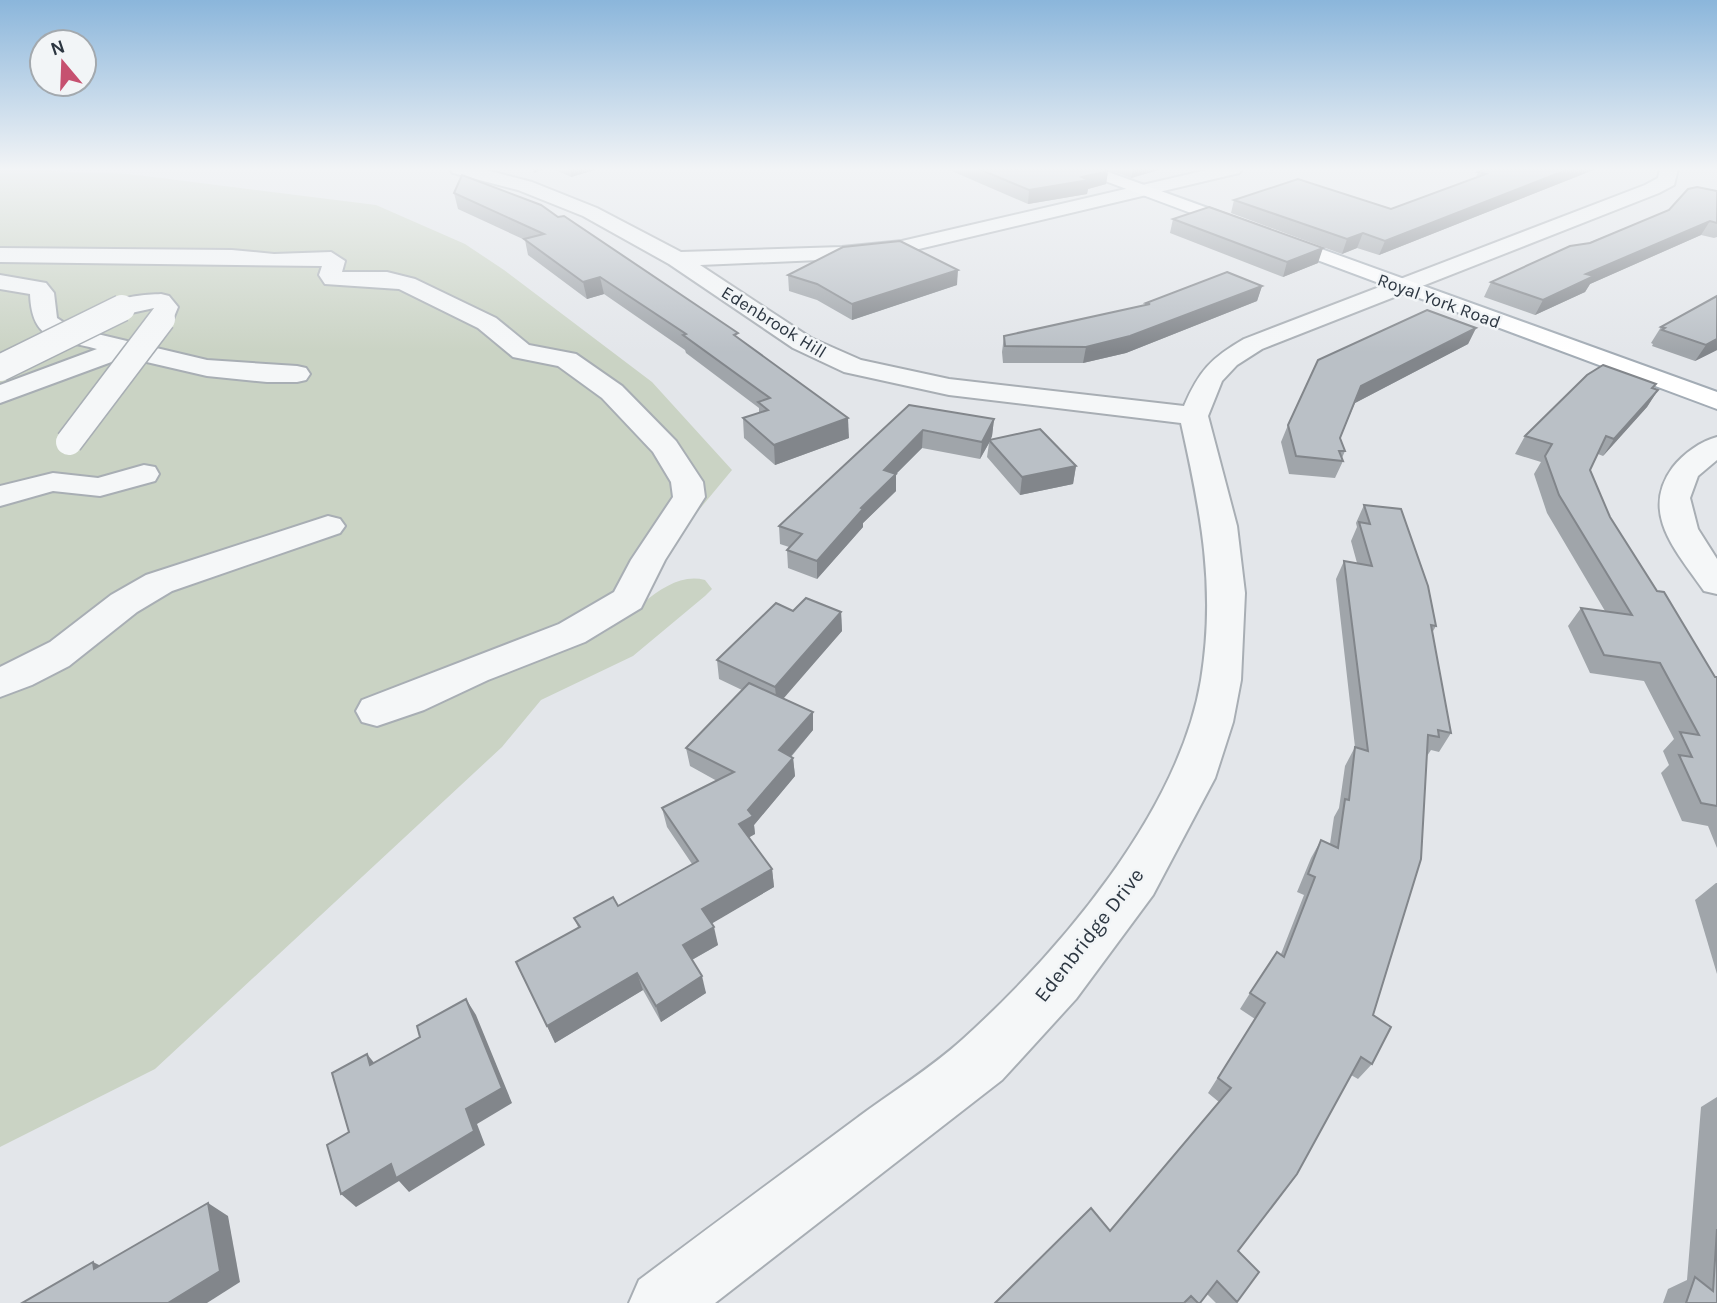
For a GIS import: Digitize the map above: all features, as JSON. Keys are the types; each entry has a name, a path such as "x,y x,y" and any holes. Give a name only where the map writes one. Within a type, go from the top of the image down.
{"main road":[{"name":"Royal York Road","path":"1246,230 1717,401"}],"street":[{"name":"Edenbrook Hill","path":"623,230 677,259 803,344 853,366 949,387 1194,416"},
{"path":"677,259 876,250 940,240 978,230"},
{"path":"1194,416 1209,379 1228,359 1253,344 1310,320 1401,288 1540,230"},
{"path":"0,255 232,257 284,262 331,259 334,261 330,275 333,279 387,279 407,284 487,323 522,352 557,356 567,360 612,392 665,447 687,482 689,497 648,560 628,600 572,633 474,670 410,700 376,711"},
{"path":"0,282 38,288 43,299 40,311 52,329 121,349 245,375 297,374"},
{"path":"0,368 122,308 142,302 161,301 166,307 162,318 69,442 72,457 53,482"},
{"path":"0,395 121,349"},
{"name":"Edenbridge Drive","path":"662,1303 982,1060 1057,981 1136,880 1193,778 1212,722 1221,680 1227,593 1220,526 1194,416"},
{"path":"1717,446 1685,472 1675,491 1674,507 1684,536 1717,583"},
{"path":"0,496 53,482 100,487 144,474"},
{"path":"0,683 69,648 134,597 158,584 222,561 306,537 328,527"}],"green space":[{"path":"0,230 433,230 465,244 504,270 652,382 732,470 592,639 675,582 705,580 712,589 633,656 541,700 502,747 155,1069 0,1147"}],"building":[{"path":"535,230 585,230 738,333 734,335 848,418 774,445 743,418 768,410 758,402 770,398 683,335 686,334 600,277 583,282 524,239 544,234"},
{"path":"1202,230 1272,230 1323,248 1287,262"},
{"path":"1320,230 1414,230 1385,241 1363,233 1347,239"},
{"path":"1622,230 1689,230 1586,274 1594,276 1543,300 1491,282 1570,246 1590,243"},
{"path":"900,241 958,270 852,304 817,284 788,275 843,247"},
{"path":"1227,272 1262,286 1130,336 1086,347 1005,346 1004,336 1150,304 1146,303"},
{"path":"1717,296 1717,339 1706,345 1662,330 1665,328 1661,327"},
{"path":"1427,310 1476,328 1361,386 1340,438 1345,451 1339,451 1343,461 1296,456 1288,425 1318,360"},
{"path":"1603,365 1656,384 1652,388 1658,390 1614,439 1606,436 1590,470 1610,517 1657,591 1664,592 1717,677 1717,806 1701,803 1679,755 1692,757 1680,732 1699,735 1660,663 1604,655 1581,608 1632,615 1559,495 1545,456 1552,444 1525,436 1587,375"},
{"path":"909,405 994,419 982,442 923,430 884,470 896,474 861,508 863,509 817,561 787,550 802,534 779,526"},
{"path":"1040,429 1076,466 1022,477 989,440"},
{"path":"1364,505 1401,509 1428,586 1436,626 1431,625 1451,733 1438,730 1439,737 1428,735 1421,859 1373,1015 1391,1027 1372,1064 1361,1057 1297,1174 1238,1251 1259,1272 1237,1302 1217,1281 1200,1303 1191,1296 1184,1303 995,1303 1091,1208 1110,1231 1231,1088 1218,1078 1265,1003 1250,993 1277,952 1284,957 1315,877 1308,874 1321,840 1338,848 1345,799 1349,800 1355,747 1368,751 1344,561 1372,566 1359,522 1370,524"},
{"path":"806,598 841,612 775,687 717,660 776,603 793,611"},
{"path":"749,683 813,712 779,750 793,758 748,810 753,816 739,824 772,869 702,909 714,927 683,945 702,976 656,1006 637,973 547,1026 516,962 580,927 574,918 613,897 618,906 698,861 662,808 734,772 686,748"},
{"path":"466,999 502,1088 466,1109 474,1131 396,1178 391,1164 341,1194 327,1145 349,1132 332,1073 367,1054 370,1065 420,1037 417,1026"},
{"path":"208,1203 220,1271 168,1303 22,1303 93,1262 94,1269"},
{"path":"1717,1229 1717,1303 1686,1303 1695,1277 1713,1291"}]}
